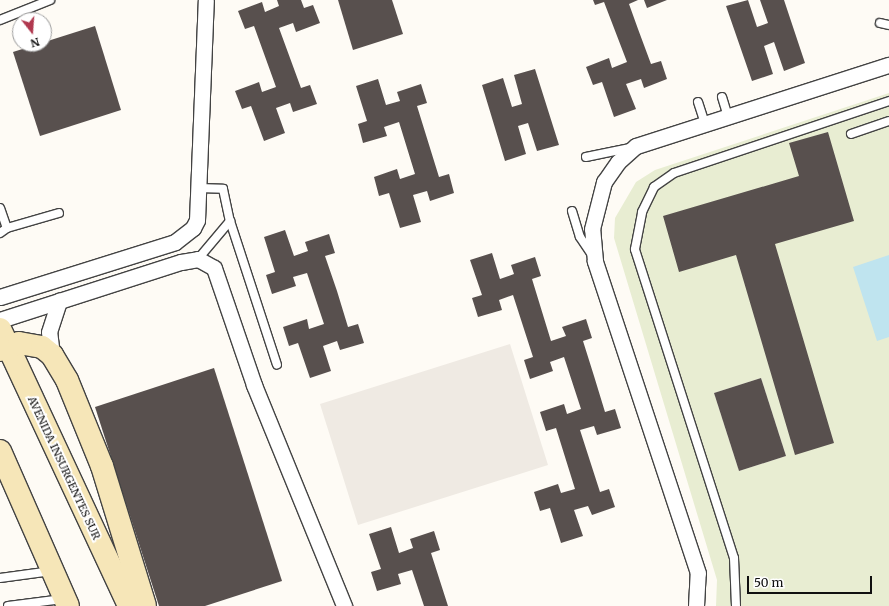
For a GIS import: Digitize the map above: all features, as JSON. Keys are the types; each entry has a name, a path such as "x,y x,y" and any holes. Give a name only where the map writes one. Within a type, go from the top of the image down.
{"main road":[{"path":"3,342 32,344 52,355 67,380 102,466 145,606"},
{"name":"AVENIDA INSURGENTES SUR","path":"3,342 128,606"},
{"path":"0,451 67,602"}],"street":[{"path":"0,297 175,242 197,220 206,0"},
{"path":"696,606 698,573 595,261 592,229 604,182 618,162 636,146 889,65"},
{"path":"0,320 198,259 214,268 254,385 344,606"},
{"path":"52,355 49,332 59,301"}],"lane":[{"path":"0,20 33,3 50,0"},
{"path":"880,24 889,25"},
{"path":"722,97 728,117"},
{"path":"736,606 734,558 635,249 642,212 654,187 674,173 889,101"},
{"path":"698,102 705,124"},
{"path":"851,134 889,121"},
{"path":"586,157 636,146"},
{"path":"198,188 223,188 230,221 277,365"},
{"path":"0,208 7,228"},
{"path":"572,211 580,237 595,261"},
{"path":"0,233 7,228 59,213"},
{"path":"198,259 230,221"},
{"path":"0,578 53,571"},
{"path":"8,606 67,602"}],"green space":[{"path":"889,93 889,606 716,606 717,580 614,238 615,218 636,182 655,170","holes":["761,378 786,456 739,471 714,393"]}],"shaded area":[{"path":"510,344 548,465 358,525 320,404"}],"water":[{"path":"889,255 889,337 877,341 853,267"}],"building":[{"path":"277,0 301,0 304,8 313,5 320,23 296,32 293,23 279,28 301,88 310,85 317,104 293,112 290,103 276,108 285,133 264,141 251,106 242,109 235,91 259,82 262,92 276,87 254,26 245,29 238,11 262,2 265,12 279,6"},
{"path":"338,0 392,0 403,34 353,50"},
{"path":"593,0 638,0 629,4 638,29 651,64 661,61 667,79 644,88 641,79 626,84 636,109 614,117 602,82 593,85 586,67 609,58 612,68 627,62 604,2 595,5"},
{"path":"644,0 667,0 647,8"},
{"path":"748,0 757,27 768,23 760,0 784,0 805,63 784,71 774,42 764,46 773,74 752,81 726,6"},
{"path":"95,26 121,110 40,136 13,52 52,52 52,40"},
{"path":"535,69 559,145 537,151 528,123 518,126 526,154 505,161 482,85 503,78 512,107 522,104 514,75"},
{"path":"378,79 386,105 400,101 397,92 421,84 427,103 417,106 439,177 449,174 454,193 430,201 427,191 413,195 421,222 400,228 389,193 379,196 374,177 397,169 400,179 415,174 399,122 384,127 387,136 363,143 358,124 367,121 356,86"},
{"path":"828,132 854,221 775,244 834,443 795,455 736,255 679,272 663,216 799,176 789,143"},
{"path":"285,230 294,256 308,251 305,242 329,234 335,253 325,256 348,327 358,324 364,343 340,350 337,341 323,346 331,371 310,378 298,343 289,346 283,327 307,319 309,329 324,324 307,273 293,277 296,286 272,294 266,275 275,272 264,237"},
{"path":"492,253 500,279 514,274 511,265 535,257 541,276 532,279 551,341 566,336 562,327 586,319 592,338 583,341 605,412 615,409 621,428 597,435 594,426 580,430 600,492 609,489 615,507 592,515 588,506 574,510 583,536 561,543 550,508 540,511 534,492 558,484 561,493 575,489 556,428 546,431 540,412 564,404 567,414 581,409 564,357 550,362 553,371 530,379 524,360 533,357 513,295 499,300 502,310 478,317 472,298 482,295 470,260"},
{"path":"214,368 282,581 205,606 159,606 95,407"},
{"path":"761,378 786,456 739,471 714,393"},
{"path":"391,527 399,553 413,548 410,539 434,531 440,550 431,553 448,606 424,606 412,570 398,574 401,584 377,591 371,572 381,569 369,534"}]}
